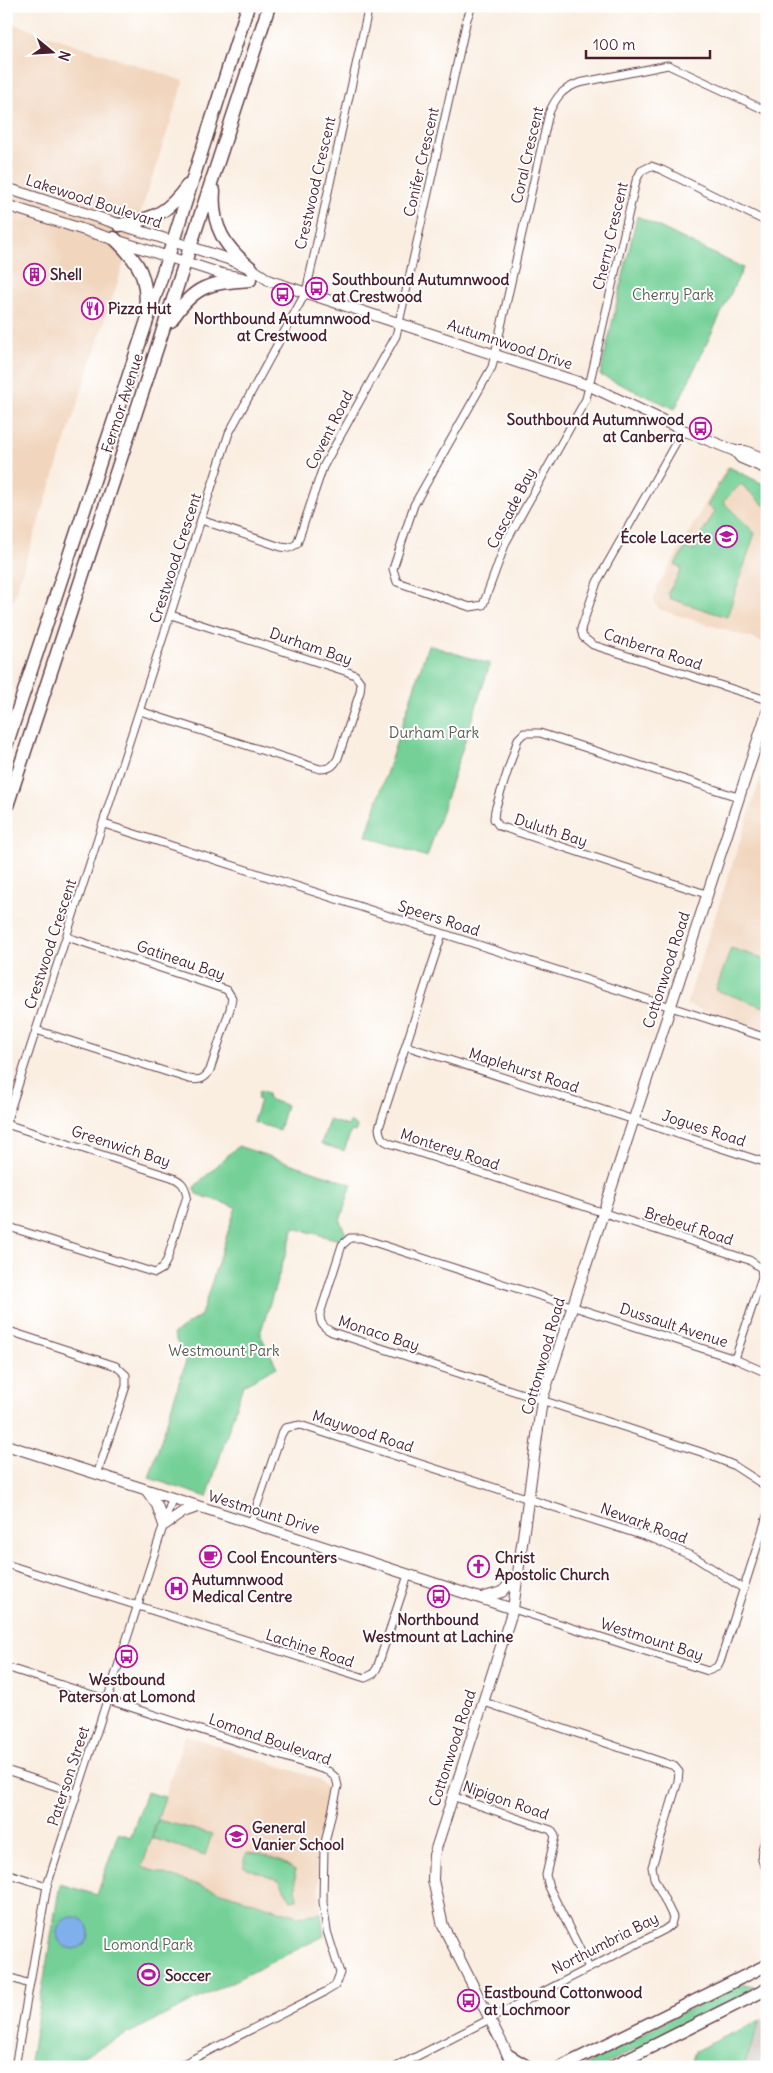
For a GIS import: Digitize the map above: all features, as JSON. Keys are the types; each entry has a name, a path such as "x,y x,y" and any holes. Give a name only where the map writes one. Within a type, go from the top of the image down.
{"highway":[{"name":"Fermor Avenue","path":"6,746 146,326 248,6"},
{"name":"Fermor Avenue","path":"6,809 269,6"},
{"path":"161,336 180,306 199,289 251,275 219,233 213,207 216,167"},
{"path":"119,225 159,216 175,203 194,175"},
{"path":"114,238 132,255 142,270 146,292 146,326"}],"main road":[{"path":"561,2067 767,1965"},
{"path":"611,2067 767,1990"},
{"path":"508,2061 528,2067"}],"street":[{"name":"Crestwood Crescent","path":"6,1123 235,419 306,292 369,6"},
{"name":"Conifer Crescent","path":"400,324 472,6"},
{"name":"Coral Crescent","path":"496,354 549,113 555,98 566,88 579,83 668,65 767,111"},
{"name":"Cherry Crescent","path":"590,386 636,181 641,171 652,166 662,170 767,222"},
{"name":"Lakewood Boulevard","path":"6,188 173,241"},
{"path":"17,209 22,194"},
{"name":"Lakewood Boulevard","path":"6,205 114,238 168,257"},
{"name":"Autumnwood Drive","path":"173,241 251,275"},
{"name":"Autumnwood Drive","path":"168,257 251,275 496,354 590,386 683,430 735,451 745,451 767,460"},
{"name":"Covent Road","path":"201,520 281,547 289,548 296,544 322,467 396,336 400,324"},
{"name":"Cascade Bay","path":"496,354 492,367 414,505 393,569 393,577 402,586 470,607 483,605 506,542 586,399 590,386"},
{"name":"Canberra Road","path":"683,430 597,582 581,629 583,637 593,645 767,700"},
{"name":"Autumnwood Drive","path":"735,451 741,458 767,469"},
{"name":"Durham Bay","path":"140,711 320,769 327,769 334,765 338,758 360,692 361,683 355,675 348,672 171,614"},
{"name":"Cottonwood Road","path":"514,2067 508,2061 490,2018 443,1926 433,1880 434,1855 512,1609 542,1400 767,712"},
{"name":"Duluth Bay","path":"706,894 498,826 494,819 495,810 518,739 524,733 540,733 738,797"},
{"name":"Speers Road","path":"104,824 767,1038"},
{"name":"Monterey Road","path":"442,934 379,1128 380,1136 384,1142 603,1213"},
{"name":"Gatineau Bay","path":"36,1030 198,1081 206,1077 216,1054 232,998 227,990 67,937"},
{"name":"Maplehurst Road","path":"406,1046 633,1119"},
{"name":"Jogues Road","path":"633,1119 767,1162"},
{"name":"Greenwich Bay","path":"6,1123 171,1177 180,1181 185,1186 187,1196 167,1260 162,1269 155,1273 6,1226"},
{"name":"Brebeuf Road","path":"603,1213 749,1260 761,1268 762,1276 735,1359"},
{"name":"Monaco Bay","path":"542,1400 324,1328 320,1322 320,1314 342,1245 345,1241 355,1237 572,1306"},
{"name":"Dussault Avenue","path":"572,1306 735,1359 767,1373"},
{"path":"6,1330 116,1366 126,1375 126,1386 97,1475"},
{"path":"542,1400 704,1453 733,1465 767,1487"},
{"name":"Maywood Road","path":"251,1523 281,1434 285,1428 294,1425 527,1498"},
{"name":"Westmount Drive","path":"6,1445 512,1609"},
{"path":"147,1491 157,1505 164,1525 183,1512 197,1507"},
{"name":"Newark Road","path":"527,1498 681,1550 744,1589"},
{"name":"Paterson Street","path":"15,2067 47,1886 172,1499"},
{"name":"Westmount Bay","path":"512,1609 708,1671 716,1667 721,1659 767,1516"},
{"path":"6,1564 138,1606"},
{"name":"Lachine Road","path":"138,1606 365,1678 373,1674 378,1668 408,1575"},
{"path":"480,1598 502,1592 517,1576"},
{"path":"6,1667 107,1700"},
{"name":"Lomond Boulevard","path":"107,1700 328,1771 336,1778 338,1786 329,1820 322,1870 323,1902 328,1931 340,1973 339,1980 335,1986 325,1992 177,2067"},
{"name":"Northumbria Bay","path":"396,2067 671,1925 673,1917 654,1878 652,1867 679,1772 668,1762 484,1702"},
{"path":"6,1770 76,1793"},
{"name":"Nipigon Road","path":"452,1796 551,1830 555,1836 546,1875 549,1887 589,1968"},
{"path":"767,1835 761,1857 763,1864 767,1868"},
{"path":"6,1873 47,1886"},
{"path":"6,1976 29,1984"}],"shaded area":[{"path":"6,21 184,81 6,621"},
{"name":"École Lacerte","path":"727,466 767,486 767,643 661,610 656,606 654,599 657,588"},
{"path":"767,758 767,1031 686,1005"},
{"name":"General Vanier School","path":"185,1735 316,1778 328,1789 318,1850 321,1913 298,1916 141,1867"},
{"path":"767,2017 767,2067 744,2067 760,2020"}],"green space":[{"name":"Cherry Park","path":"637,216 743,268 675,409 600,375"},
{"path":"729,467 767,486 767,508 741,484 723,502 755,533 727,617 671,599 668,593 682,569 675,564 686,547 693,551 715,511 707,506"},
{"name":"Durham Park","path":"428,645 490,664 427,857 366,836"},
{"path":"731,948 767,960 767,1008 716,990"},
{"path":"259,1091 268,1094 267,1099 286,1105 279,1130 253,1122 260,1100 257,1099"},
{"path":"329,1120 348,1126 350,1122 357,1127 355,1132 351,1131 344,1151 321,1144"},
{"name":"Westmount Park","path":"238,1146 352,1184 340,1221 346,1234 339,1240 294,1228 260,1334 277,1367 243,1385 207,1497 149,1478 186,1361 173,1334 201,1315 236,1207 196,1194 194,1187"},
{"name":"Lomond Park","path":"146,1792 165,1797 142,1867 298,1916 321,1913 324,1936 61,2067 29,2067 60,1884 97,1895 118,1833 131,1837"},
{"path":"158,1820 212,1834 205,1855 152,1838"},
{"path":"247,1853 272,1858 295,1870 297,1899 291,1900 279,1880 244,1867 244,1859"},
{"path":"741,1983 753,1986 753,1990 600,2067 582,2067 658,2025"},
{"path":"760,2020 744,2067 690,2067 695,2051"}],"water":[{"path":"73,1917 85,1921 89,1933 85,1945 73,1949 61,1945 57,1933 61,1921"}],"place":[{"name":"Shell","path":"34,274"},
{"name":"Southbound Autumnwood at Crestwood","path":"316,288"},
{"name":"Northbound Autumnwood at Crestwood","path":"282,295"},
{"name":"Pizza Hut","path":"92,308"},
{"name":"Southbound Autumnwood at Canberra","path":"700,428"},
{"name":"École Lacerte","path":"727,537"},
{"name":"Cool Encounters","path":"211,1557"},
{"name":"Christ Apostolic Church","path":"479,1566"},
{"name":"Autumnwood Medical Centre","path":"176,1588"},
{"name":"Northbound Westmount at Lachine","path":"438,1596"},
{"name":"Westbound Paterson at Lomond","path":"127,1656"},
{"name":"General Vanier School","path":"236,1836"},
{"name":"Soccer","path":"149,1975"},
{"name":"Eastbound Cottonwood at Lochmoor","path":"468,2001"}]}
